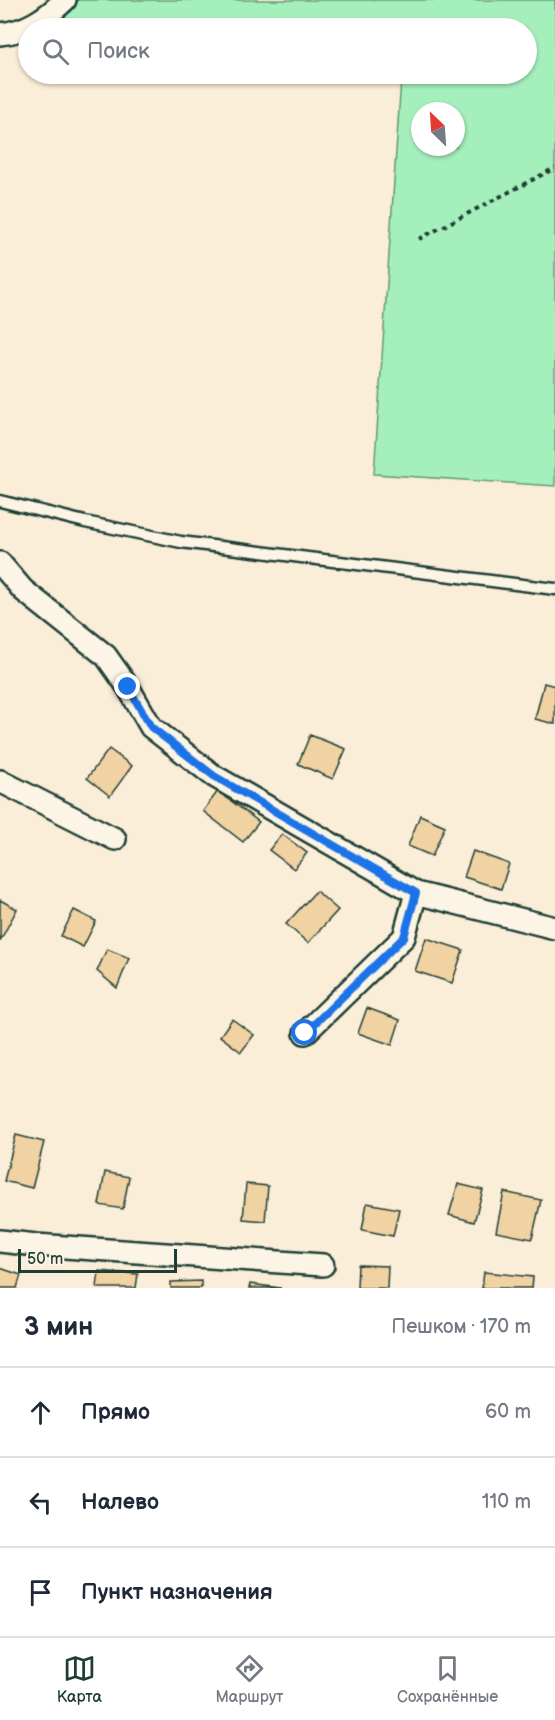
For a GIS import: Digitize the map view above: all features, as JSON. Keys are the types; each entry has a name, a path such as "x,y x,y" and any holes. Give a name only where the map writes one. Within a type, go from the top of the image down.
{"street":[{"path":"45,18 64,0"},
{"path":"0,34 18,30"},
{"path":"0,563 23,590 106,656 128,687 151,727 214,776 416,893 555,928"},
{"path":"0,782 115,839"},
{"path":"305,1033 404,937 416,893"},
{"path":"0,1241 323,1264"}],"lane":[{"path":"0,501 181,542 555,589"}],"path":[{"path":"419,239 555,168"}],"green space":[{"path":"56,0 555,0 555,486 374,474 401,84 537,84 537,18 53,18"}],"building":[{"path":"544,683 555,686 555,724 535,719"},
{"path":"310,735 346,749 333,779 298,764"},
{"path":"109,749 132,766 110,796 87,778"},
{"path":"218,791 259,822 243,842 203,811"},
{"path":"420,815 445,826 432,856 408,846"},
{"path":"282,834 307,853 294,869 269,850"},
{"path":"473,851 509,864 501,889 464,877"},
{"path":"316,891 338,910 308,943 286,924"},
{"path":"0,900 17,909 0,941"},
{"path":"74,910 96,921 83,947 61,936"},
{"path":"426,938 463,950 452,983 415,971"},
{"path":"107,949 129,958 117,988 97,971"},
{"path":"367,1008 400,1020 392,1045 358,1033"},
{"path":"232,1019 254,1035 241,1052 220,1036"},
{"path":"16,1135 44,1142 32,1188 4,1181"},
{"path":"105,1172 129,1177 123,1209 99,1205"},
{"path":"246,1184 268,1186 265,1221 243,1219"},
{"path":"458,1184 483,1190 474,1222 449,1215"},
{"path":"504,1192 541,1200 532,1239 496,1232"},
{"path":"367,1203 399,1209 393,1236 362,1230"},
{"path":"358,1265 388,1266 387,1288 357,1288"},
{"path":"0,1268 21,1275 17,1288 0,1288"},
{"path":"99,1271 138,1274 136,1288 97,1288"},
{"path":"484,1272 533,1277 532,1288 482,1288"},
{"path":"201,1281 201,1288 171,1288 171,1282"},
{"path":"250,1284 281,1288 249,1288"}],"route":[{"path":"128,687 151,727 214,776 416,893 404,937 305,1033"}]}
